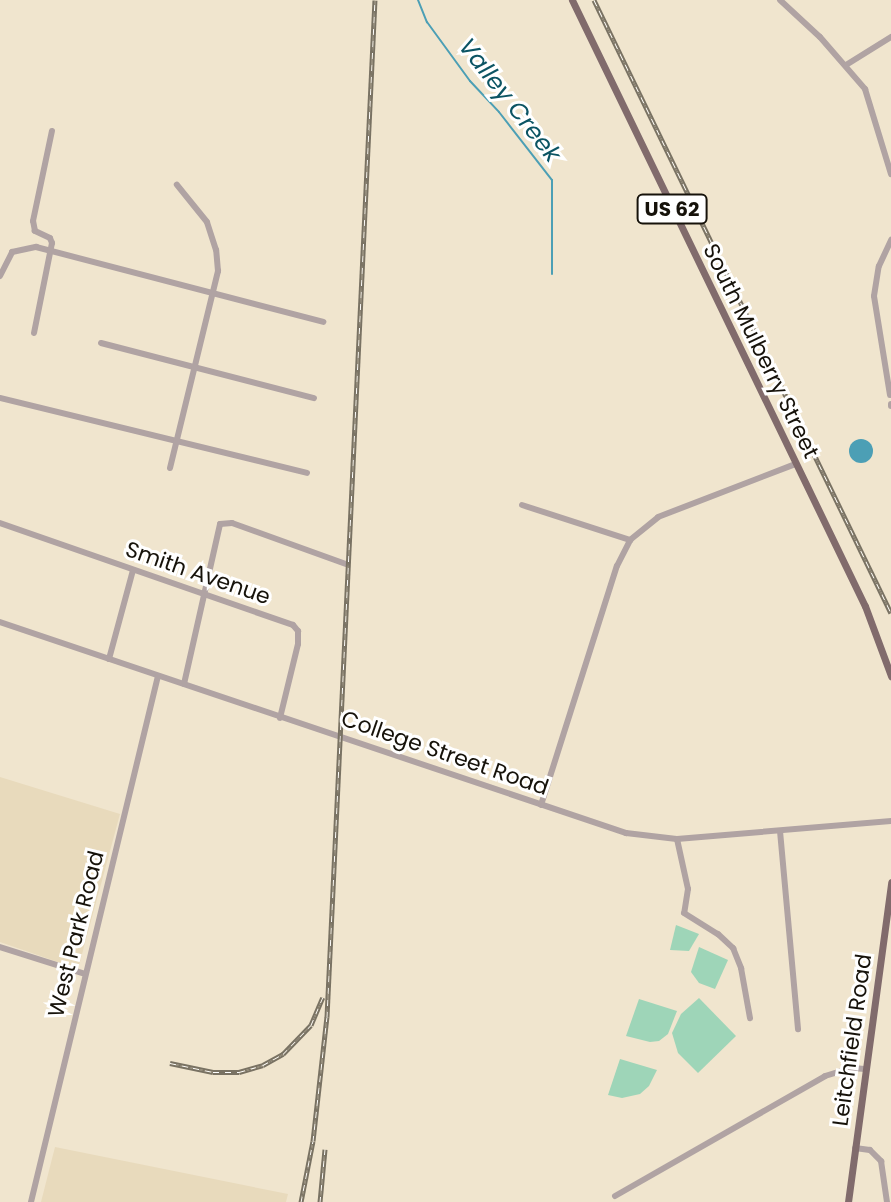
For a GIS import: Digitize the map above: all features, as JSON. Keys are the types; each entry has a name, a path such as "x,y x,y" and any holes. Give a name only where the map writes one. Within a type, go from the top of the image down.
{"main road":[{"name":"South Mulberry Street","path":"572,0 865,606 891,676"},
{"name":"Leitchfield Road","path":"848,1202 865,1069 888,930 891,882"}],"street":[{"path":"780,0 846,65 865,89 891,174"},
{"path":"846,65 891,37"},
{"path":"34,333 52,240 37,233 33,226 52,131"},
{"path":"170,468 215,294 216,250 207,222 177,185"},
{"path":"890,395 874,296 879,266 891,240"},
{"path":"0,276 5,260 17,250 31,247 323,322"},
{"path":"101,343 314,398"},
{"path":"0,398 307,473"},
{"path":"541,805 617,566 630,540 658,517 795,464"},
{"path":"522,505 630,540"},
{"name":"Smith Avenue","path":"0,523 297,628 298,644 280,718"},
{"path":"184,684 218,528 223,523 346,564"},
{"path":"109,659 133,570"},
{"name":"College Street Road","path":"0,622 626,833 677,839 891,821"},
{"name":"West Park Road","path":"31,1202 158,676"},
{"path":"780,831 798,1029"},
{"path":"677,839 688,889 684,913 718,934 733,948 741,968 750,1018"},
{"path":"0,947 85,974"},
{"path":"615,1196 825,1076 846,1069 865,1069"},
{"path":"855,1148 870,1150 881,1161 887,1202"}],"shaded area":[{"path":"0,777 120,814 78,969 0,942"},
{"path":"55,1147 288,1194 286,1202 41,1202"}],"green space":[{"path":"676,925 699,934 689,951 670,950"},
{"path":"699,947 728,960 715,989 699,983 691,972"},
{"path":"699,998 736,1036 698,1073 678,1053 672,1033 681,1014"},
{"path":"639,999 677,1011 668,1034 659,1041 626,1036"},
{"path":"620,1059 657,1070 649,1086 640,1094 622,1098 608,1095"}],"water":[{"path":"861,439 869,443 873,451 869,459 861,463 853,459 849,451 853,443"}],"waterway":[{"name":"Valley Creek","path":"418,0 427,22 470,81 499,112 552,180 552,274"}],"railway":[{"path":"301,1202 313,1141 327,1017 375,0"},
{"path":"594,0 891,613"},
{"path":"170,1063 213,1072 239,1072 263,1065 283,1054 311,1025 323,997"},
{"path":"320,1202 325,1149"}]}
